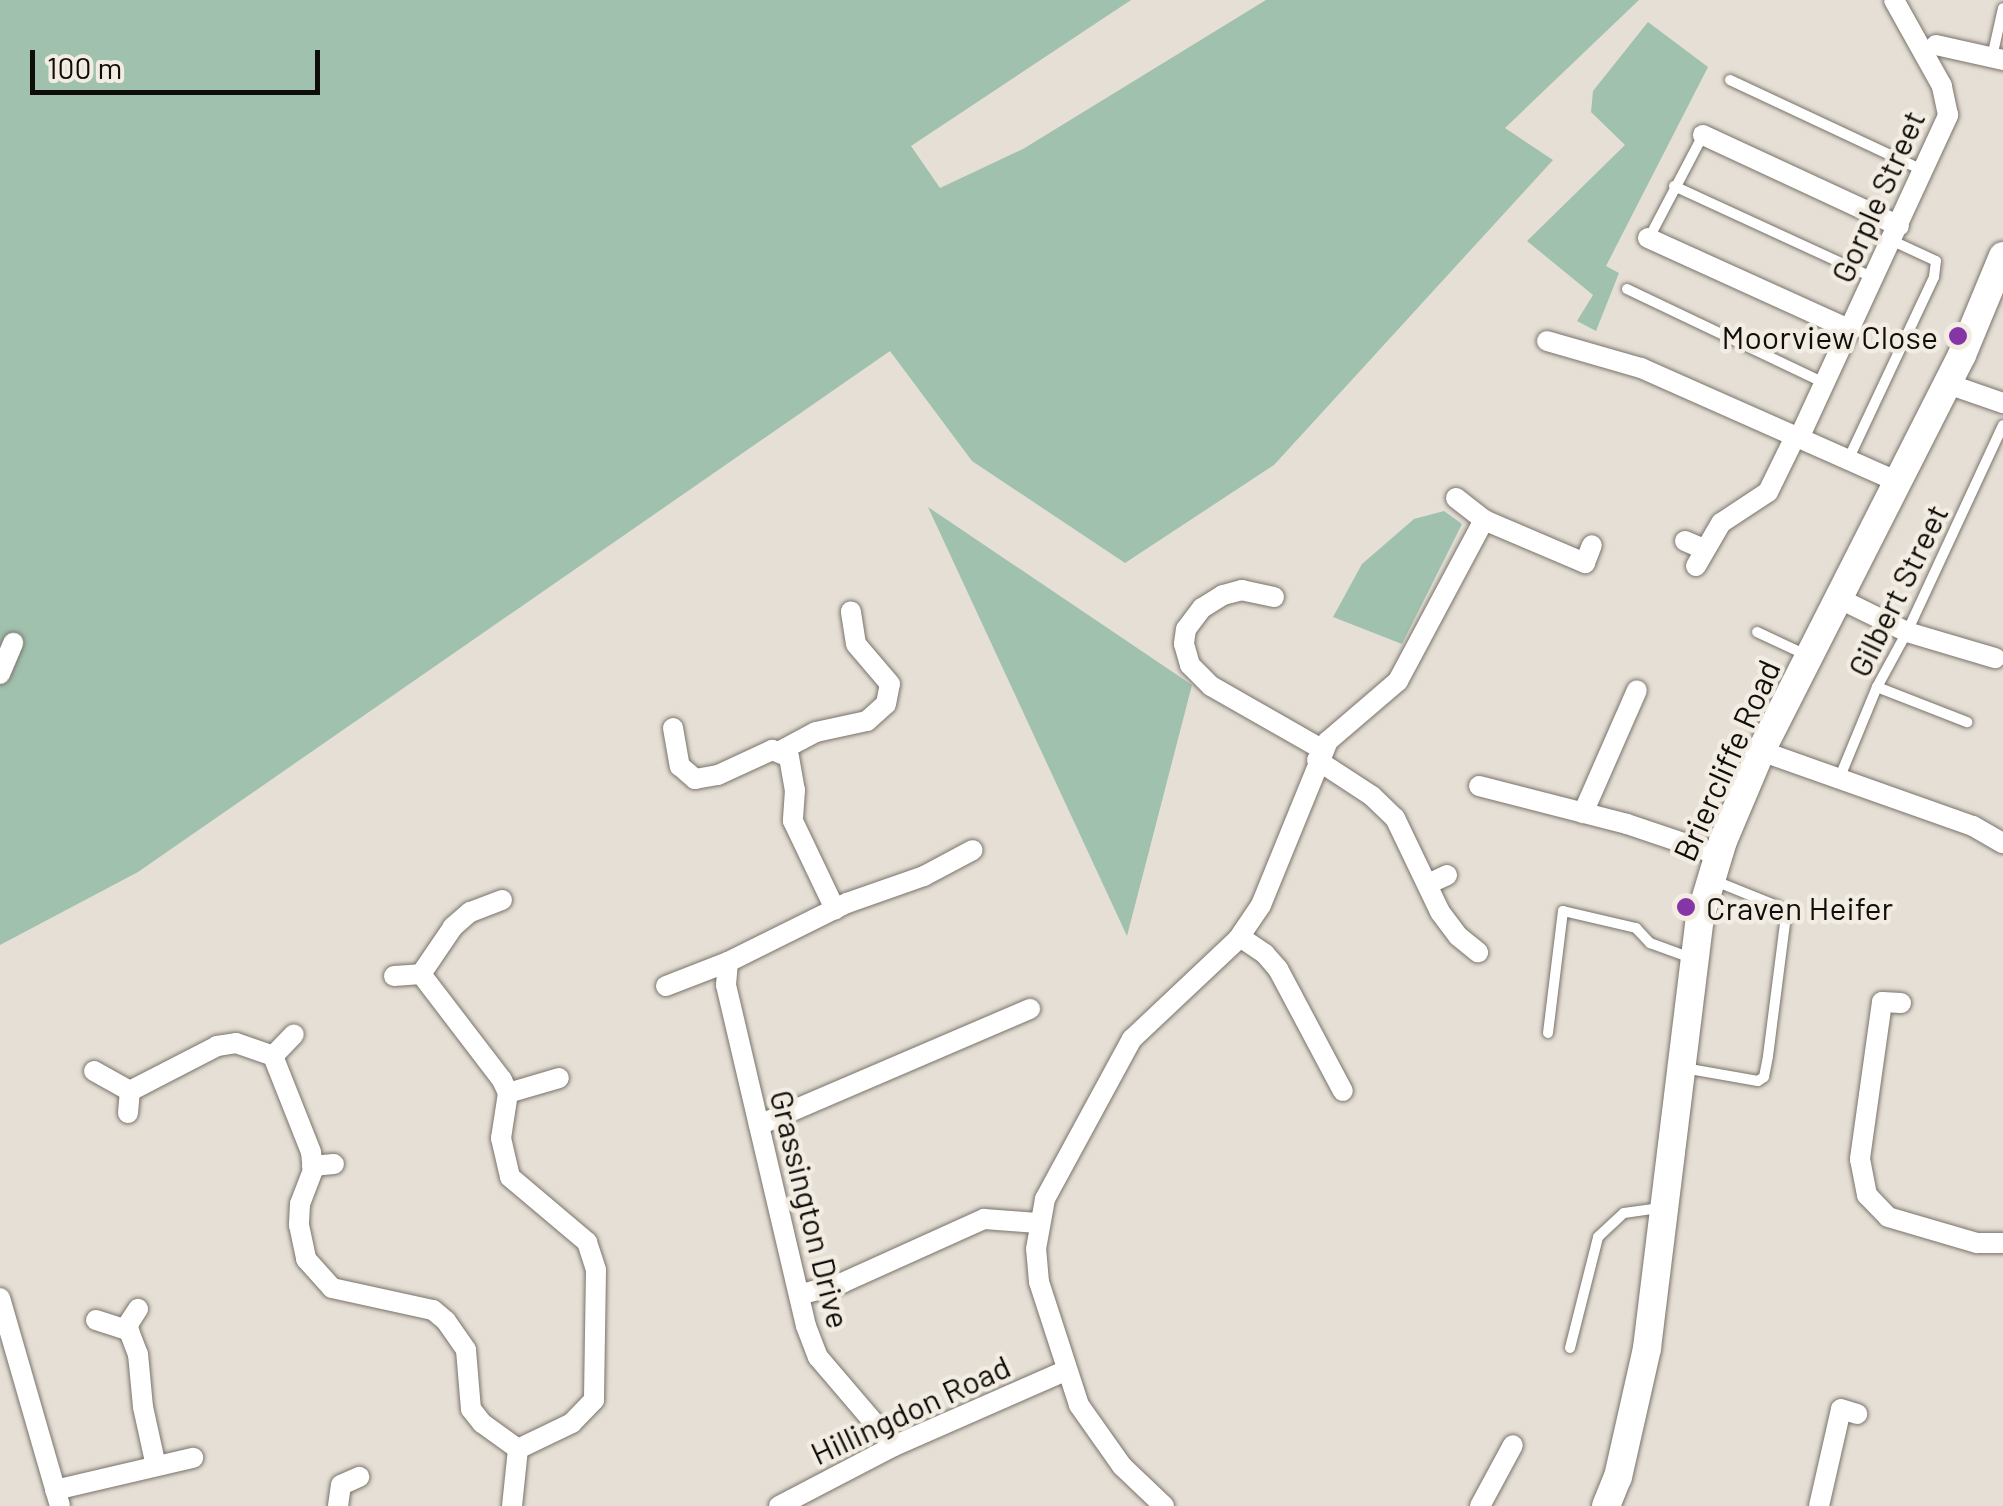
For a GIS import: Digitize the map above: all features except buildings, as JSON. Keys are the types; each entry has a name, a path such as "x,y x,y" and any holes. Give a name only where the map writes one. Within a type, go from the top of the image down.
{"street":[{"name":"Gorple Street","path":"1695,552 1720,522 1768,492 1825,383 1926,171 1948,115 1942,86 1894,0"},
{"path":"1936,45 1997,58"},
{"path":"1703,134 1896,233"},
{"path":"1648,238 1850,330"},
{"name":"Briercliffe Road","path":"1606,1506 1618,1476 1647,1348 1695,959 1715,867 1760,751 1948,384 2003,256"},
{"path":"1547,341 1641,368 1898,482"},
{"path":"1948,384 2003,403"},
{"path":"1456,498 1484,520 1586,562"},
{"path":"1164,1506 1141,1489 1098,1436 1067,1370 1039,1282 1038,1223 1044,1199 1132,1039 1240,937 1261,905 1320,755 1398,681 1416,654 1484,520"},
{"path":"1274,597 1242,590 1223,595 1202,608 1186,629 1184,644 1190,664 1211,686 1320,755 1372,796 1394,818 1437,879 1458,936 1478,952"},
{"path":"1840,599 1907,632 1995,658"},
{"path":"672,728 680,766 695,778 707,779 772,750 782,750 816,732 867,721 886,704 890,684 856,644 851,611"},
{"path":"0,674 14,643"},
{"path":"1583,812 1637,690"},
{"path":"782,750 793,771 793,821 800,843 835,909"},
{"path":"1760,751 1973,826 2003,843"},
{"path":"1479,786 1583,812 1715,867"},
{"path":"666,986 728,962 835,909 924,876 973,850"},
{"path":"394,976 421,974 461,919 502,900"},
{"path":"1240,937 1265,954 1278,969 1324,1077 1343,1091"},
{"name":"Grassington Drive","path":"728,962 726,985 799,1295 818,1356 894,1446"},
{"path":"421,974 508,1093 501,1138 510,1176 587,1242 596,1270 594,1400 572,1423 518,1449"},
{"path":"1884,1002 1860,1159 1867,1195 1888,1217 1977,1243 2003,1243"},
{"path":"759,1125 1010,1028 1030,1009"},
{"path":"274,1056 294,1034"},
{"path":"130,1091 217,1046 236,1043 274,1056 312,1152 299,1225 306,1259 332,1288 349,1295 434,1310 446,1320 466,1350 471,1409 518,1449"},
{"path":"94,1071 130,1091"},
{"path":"508,1093 559,1078"},
{"path":"128,1112 130,1091"},
{"path":"312,1166 334,1164"},
{"path":"799,1295 842,1283 984,1219 1038,1223"},
{"path":"0,1298 57,1498 193,1458"},
{"path":"125,1329 138,1309"},
{"path":"96,1320 125,1329 138,1354 143,1406 156,1466"},
{"name":"Hillingdon Road","path":"779,1506 894,1446 1067,1370"},
{"path":"1818,1506 1843,1410"},
{"path":"1480,1506 1513,1446"},
{"path":"512,1506 518,1449"},
{"path":"811,1488 824,1506"}],"lane":[{"path":"1997,58 2003,8"},
{"path":"1730,80 1926,171"},
{"path":"1648,238 1703,134"},
{"path":"1674,186 1874,279"},
{"path":"1848,460 1934,277 1936,261 1896,233"},
{"path":"1627,289 1825,383"},
{"name":"Gilbert Street","path":"1839,779 1877,687 1907,632 2003,425"},
{"path":"1757,632 1810,657"},
{"path":"1877,687 1968,722"},
{"path":"1683,1068 1758,1081 1764,1077 1768,1056 1786,915 1715,867"},
{"path":"1548,1032 1564,911 1636,928 1650,943 1695,959"},
{"path":"1570,1348 1598,1237 1624,1213 1667,1208"}],"green space":[{"path":"0,0 1131,0 911,146 940,188 1023,149 1266,0 1639,0 1505,128 1553,160 1274,465 1125,563 972,461 890,351 138,872 0,945"},
{"path":"1648,22 1708,67 1606,266 1619,273 1596,331 1577,321 1593,295 1527,241 1625,145 1591,112 1593,91"},
{"path":"928,507 1192,685 1127,936"},
{"path":"1444,511 1462,524 1402,644 1333,617 1362,564 1414,519"}],"place":[{"name":"Moorview Close","path":"1958,336"},
{"name":"Craven Heifer","path":"1686,907"}]}
